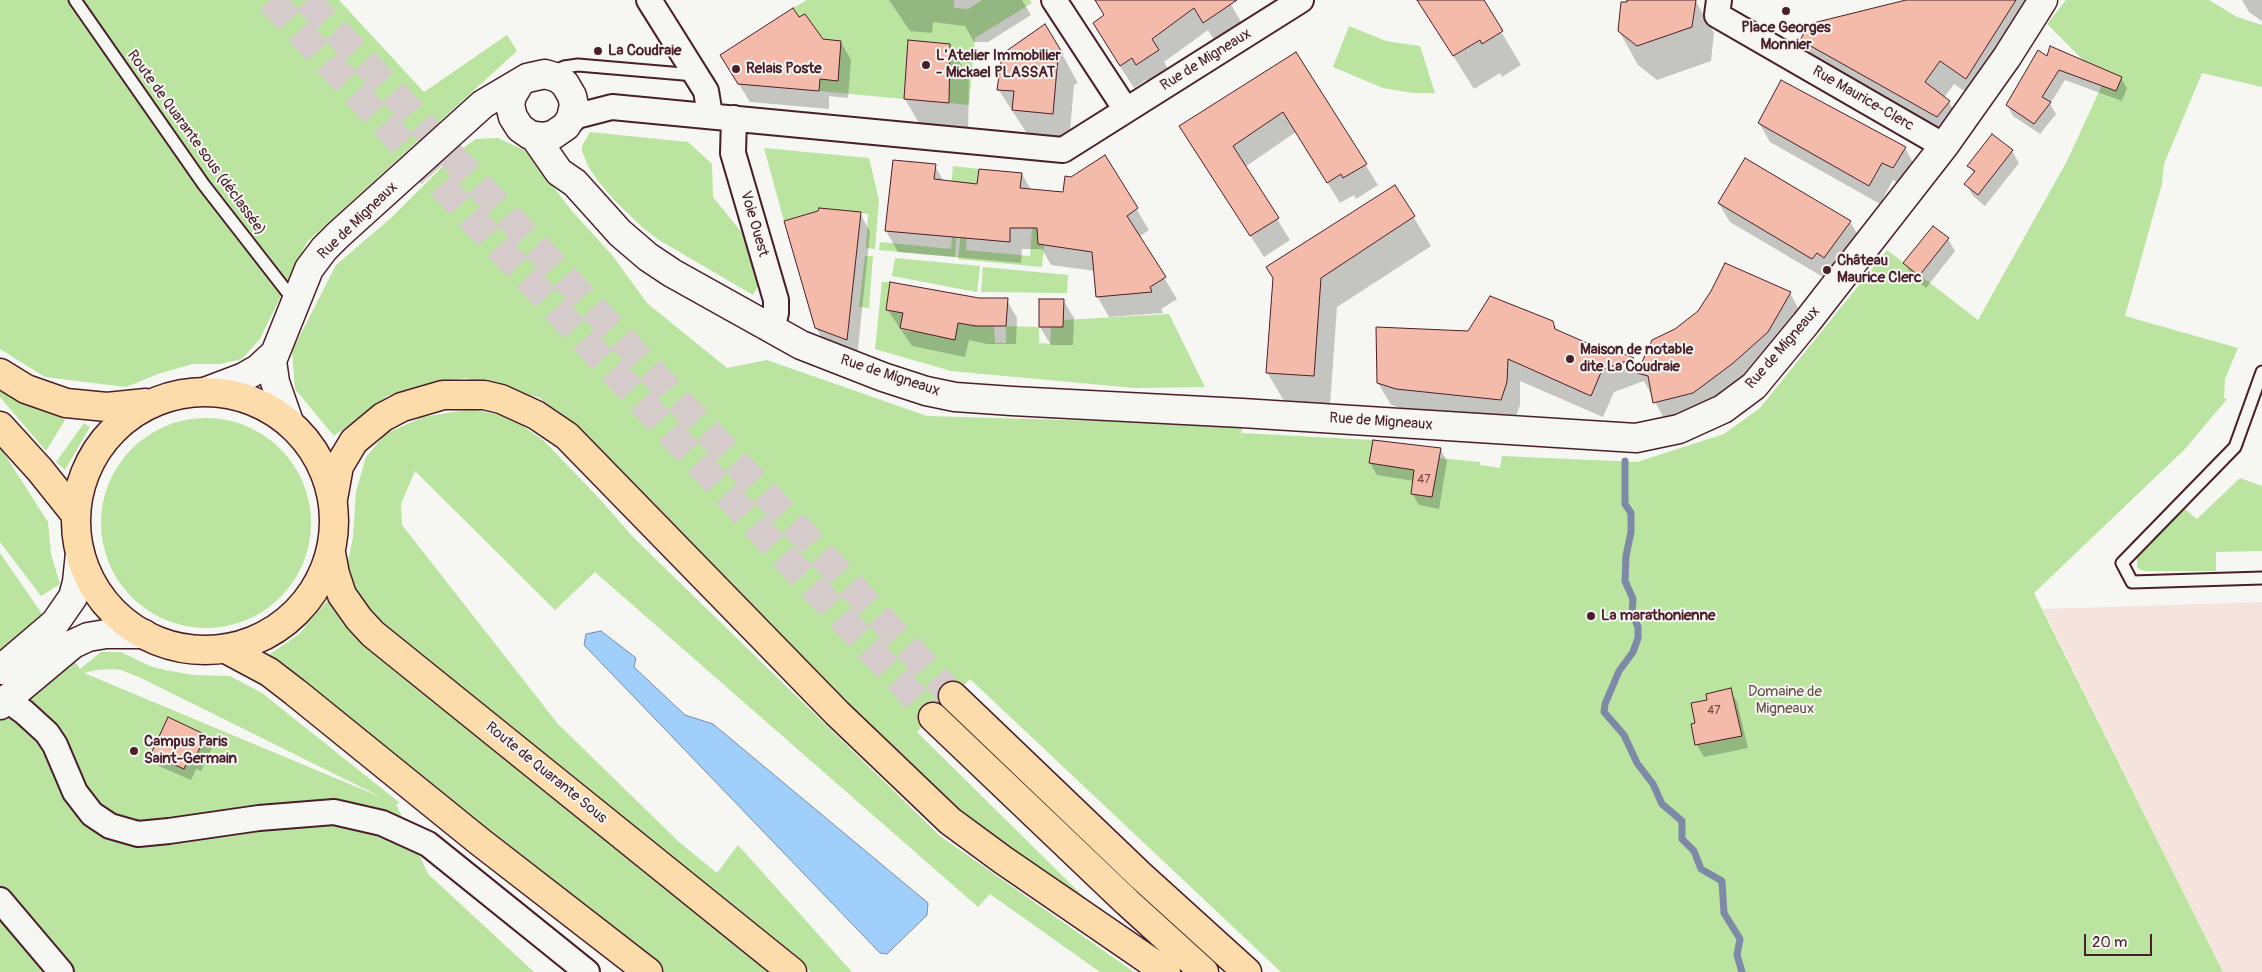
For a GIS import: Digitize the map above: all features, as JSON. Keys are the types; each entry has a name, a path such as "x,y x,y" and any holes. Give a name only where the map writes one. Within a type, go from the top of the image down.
{"main road":[{"name":"Route de Quarante Sous","path":"0,373 26,389 66,403 107,407 154,402 180,394 224,393 250,400 275,411 289,422 313,449 322,464 333,499 335,516 331,553 317,588 293,616 262,638 226,649 187,649 169,645 144,634 119,617 94,588 80,552 76,515 80,486 99,447 129,416 154,402"},
{"path":"333,499 339,466 354,441 383,416 402,407 442,395 484,394 501,399 536,415 567,436 836,713 950,821 1003,860 1166,972"},
{"path":"0,426 40,470 76,515"},
{"name":"Route de Quarante Sous","path":"331,553 342,595 359,619 373,634 792,972"},
{"name":"Route de Quarante Sous","path":"226,649 269,672 479,841 648,972"},
{"path":"953,696 1140,875 1246,972"},
{"path":"933,718 1127,902 1204,972"}],"street":[{"path":"649,0 697,76 708,97 710,115"},
{"path":"1054,0 1126,110"},
{"name":"Rue de Migneaux","path":"455,132 484,123 553,135 577,116 594,110 612,107 1063,150 1301,0"},
{"name":"Rue Maurice-Clerc","path":"1719,0 1717,15 1944,146"},
{"name":"Rue de Migneaux","path":"519,84 512,96 510,105 525,130 559,172 575,183 620,233 648,257 704,293 801,345 883,377 926,391 954,397 1636,438 1679,429 1723,409 1754,386 1806,323 1944,146 2007,57 2043,0"},
{"name":"Rue de Migneaux","path":"289,422 275,382 273,355 309,269 324,249 455,132 483,104 531,76 559,82 612,107"},
{"name":"Rue de Migneaux","path":"559,82 574,105 563,147 575,183"},
{"name":"Voie Ouest","path":"734,118 733,154 776,300 776,313 772,330"},
{"name":"Rue de Migneaux","path":"207,392 244,378 273,355"},
{"path":"0,670 55,623 73,597 77,582 80,552"},
{"path":"144,634 106,634 88,637 74,644 3,702 24,712 47,733 55,745 75,792 92,814 110,826 138,834 298,814 334,812 382,823 428,844 587,972"},
{"path":"0,900 61,972"}],"lane":[{"name":"Route de Quarante sous (déclassée)","path":"75,0 204,185 295,302"},
{"path":"559,82 564,67 578,65 697,76"},
{"path":"2262,372 2235,447 2122,563 2132,582 2262,578"}],"shaded area":[{"path":"2262,602 2262,972 2223,972 2043,609"}],"green space":[{"path":"0,0 339,0 424,92 507,35 517,51 307,242 260,339 242,359 220,364 192,364 158,374 126,387 45,377 0,349"},
{"path":"807,0 954,0 954,8 968,9 982,0 1030,0 1032,3 975,38 969,105 949,103 950,44 908,41 904,99 819,91 823,39 805,14 799,17 793,8"},
{"name":"Domaine de Migneaux","path":"2066,0 2209,0 2237,17 2262,25 2262,87 2202,73 2164,164 2162,184 2125,316 2238,348 2225,379 2224,398 2227,399 2185,449 2034,593 2223,972 1281,972 970,679 917,732 1098,911 994,841 922,782 570,425 540,398 465,378 432,383 387,396 334,436 295,389 292,351 336,265 392,217 457,152 476,139 498,138 526,151 572,211 612,255 647,303 727,368 767,360 927,416 1242,425 1241,443 1242,433 1373,440 1369,463 1389,466 1392,450 1417,455 1411,493 1432,497 1439,458 1480,462 1480,465 1500,468 1502,456 1637,462 1724,434 1760,408 1887,250 1978,320 2067,161 2104,81 2047,24"},
{"path":"1349,26 1386,41 1420,46 1435,93 1413,93 1383,88 1333,67"},
{"path":"590,132 688,142 712,164 713,197 743,234 758,286 753,295 659,240 642,227 615,201 588,166 582,151 582,146"},
{"path":"764,148 869,158 879,200 875,249 866,248 868,214 819,208 817,225 807,214 784,221"},
{"path":"953,166 979,169 973,230 967,230 966,250 1030,256 1033,215 1047,216 1042,267 958,259 961,230 957,229 955,257 879,250 880,242 951,249 953,228 947,228"},
{"path":"865,256 873,256 869,308 859,307"},
{"path":"895,258 980,266 977,292 892,276"},
{"path":"983,267 1068,275 1067,293 981,292"},
{"path":"882,282 890,282 886,309 903,313 900,329 911,332 915,315 955,339 958,323 994,326 995,343 1006,343 1006,326 1039,327 1039,343 1050,344 1051,327 1063,327 1064,320 1169,314 1205,387 1135,388 951,371 875,349"},
{"path":"0,390 65,420 46,451 0,397"},
{"path":"472,409 510,417 543,440 598,497 632,536 940,836 1134,972 1100,972 990,894 978,907 595,572 555,610 415,471 401,504 402,525 558,724 679,842 717,873 738,845 852,972 811,972 376,620 360,604 347,566 353,537 356,492 366,457 385,434 423,417"},
{"path":"196,418 216,418 237,422 256,430 273,442 287,456 299,473 307,492 311,523 307,554 299,573 287,590 273,604 256,616 237,624 216,628 196,628 175,624 156,616 139,604 125,590 113,573 105,554 101,533 101,513 105,492 113,473 125,456 139,442 156,430 175,422"},
{"path":"84,423 90,427 65,470 56,462"},
{"path":"0,447 48,522 51,554 60,584 41,596 0,542"},
{"path":"2240,478 2262,486 2262,551 2216,552 2216,571 2144,571 2137,568 2137,555 2185,509 2197,519"},
{"name":"Campus Paris Saint-Germain","path":"0,553 80,669 101,652 121,652 150,666 165,670 193,675 230,676 262,693 400,803 396,804 428,874 534,972 0,972","holes":["97,670 121,670 139,677 383,798 84,673"]},
{"path":"328,600 343,624 359,639 770,972 660,972 271,659 270,654 299,634"}],"water":[{"path":"601,631 636,658 634,667 685,715 713,724 928,903 927,915 887,954 880,953 584,645 586,634"}],"building":[{"path":"1095,0 1237,0 1203,23 1194,8 1152,39 1159,50 1136,65 1132,58 1120,66 1093,23 1104,15"},
{"path":"1417,0 1484,0 1503,31 1482,44 1480,40 1453,56"},
{"path":"1627,0 1696,0 1692,27 1637,46 1618,31 1621,2 1627,2"},
{"path":"1906,0 2016,0 1966,79 1940,61 1925,82 1950,101 1937,117 1800,40 1809,24"},
{"path":"793,8 799,17 805,14 823,39 841,41 838,81 820,79 819,91 738,84 720,55"},
{"path":"1045,24 1063,54 1058,57 1053,114 1012,110 1014,91 997,90 1002,54"},
{"path":"908,40 950,44 949,103 904,99"},
{"path":"2050,46 2122,77 2116,91 2059,70 2042,97 2051,102 2034,124 2006,105 2038,50 2047,56"},
{"path":"1296,52 1367,164 1343,178 1341,174 1327,183 1283,112 1233,146 1279,218 1250,236 1179,126"},
{"path":"1781,80 1906,147 1893,168 1882,163 1869,186 1758,123"},
{"path":"1992,134 2013,150 1978,195 1964,184 1975,171 1967,166"},
{"path":"1105,155 1138,208 1127,216 1166,277 1150,287 1152,292 1096,297 1092,252 1038,244 1037,228 1010,228 1010,242 885,231 893,160 936,164 934,179 977,184 979,169 1022,173 1020,188 1063,192 1065,176 1071,177"},
{"path":"1745,158 1851,221 1824,258 1817,253 1812,259 1718,203"},
{"path":"1395,185 1415,216 1321,278 1314,376 1266,373 1273,278 1266,267"},
{"path":"819,208 861,212 847,340 815,328 784,221 818,211"},
{"path":"1933,226 1949,238 1919,276 1903,263"},
{"path":"1725,263 1791,292 1768,332 1732,364 1693,393 1653,403 1648,376 1637,373 1652,340 1675,329 1698,311 1711,291"},
{"path":"890,282 979,298 1008,298 1006,326 976,326 958,323 955,340 900,328 903,313 886,310"},
{"path":"1490,296 1553,321 1555,329 1603,350 1611,348 1634,358 1602,370 1591,396 1508,359 1507,382 1501,400 1396,389 1377,383 1376,327 1468,331"},
{"path":"1039,299 1064,299 1063,327 1039,327"},
{"path":"1373,440 1441,448 1432,497 1411,494 1414,470 1369,463"},
{"path":"1731,688 1742,736 1695,745 1691,724 1695,723 1691,703 1707,700 1706,694"},
{"path":"168,717 206,735 194,760 189,758 184,769 151,754"}],"waterway":[{"path":"1625,461 1625,504 1631,513 1631,532 1626,556 1625,581 1633,599 1632,613 1638,627 1638,638 1633,652 1619,671 1605,704 1604,712 1624,735 1637,763 1653,784 1662,804 1682,821 1682,839 1694,851 1701,869 1722,881 1724,913 1740,939 1737,955 1742,972"}],"tunnel":[{"path":"270,0 933,717"},
{"path":"307,0 953,696"}],"place":[{"name":"Place Georges Monnier","path":"1786,11"},
{"name":"La Coudraie","path":"598,51"},
{"name":"L'Atelier Immobilier - Mickael PLASSAT","path":"926,65"},
{"name":"Relais Poste","path":"736,69"},
{"name":"Château Maurice Clerc","path":"1827,270"},
{"name":"Maison de notable dite La Coudraie","path":"1570,359"},
{"name":"La marathonienne","path":"1591,616"},
{"name":"Campus Paris Saint-Germain","path":"134,751"}]}
